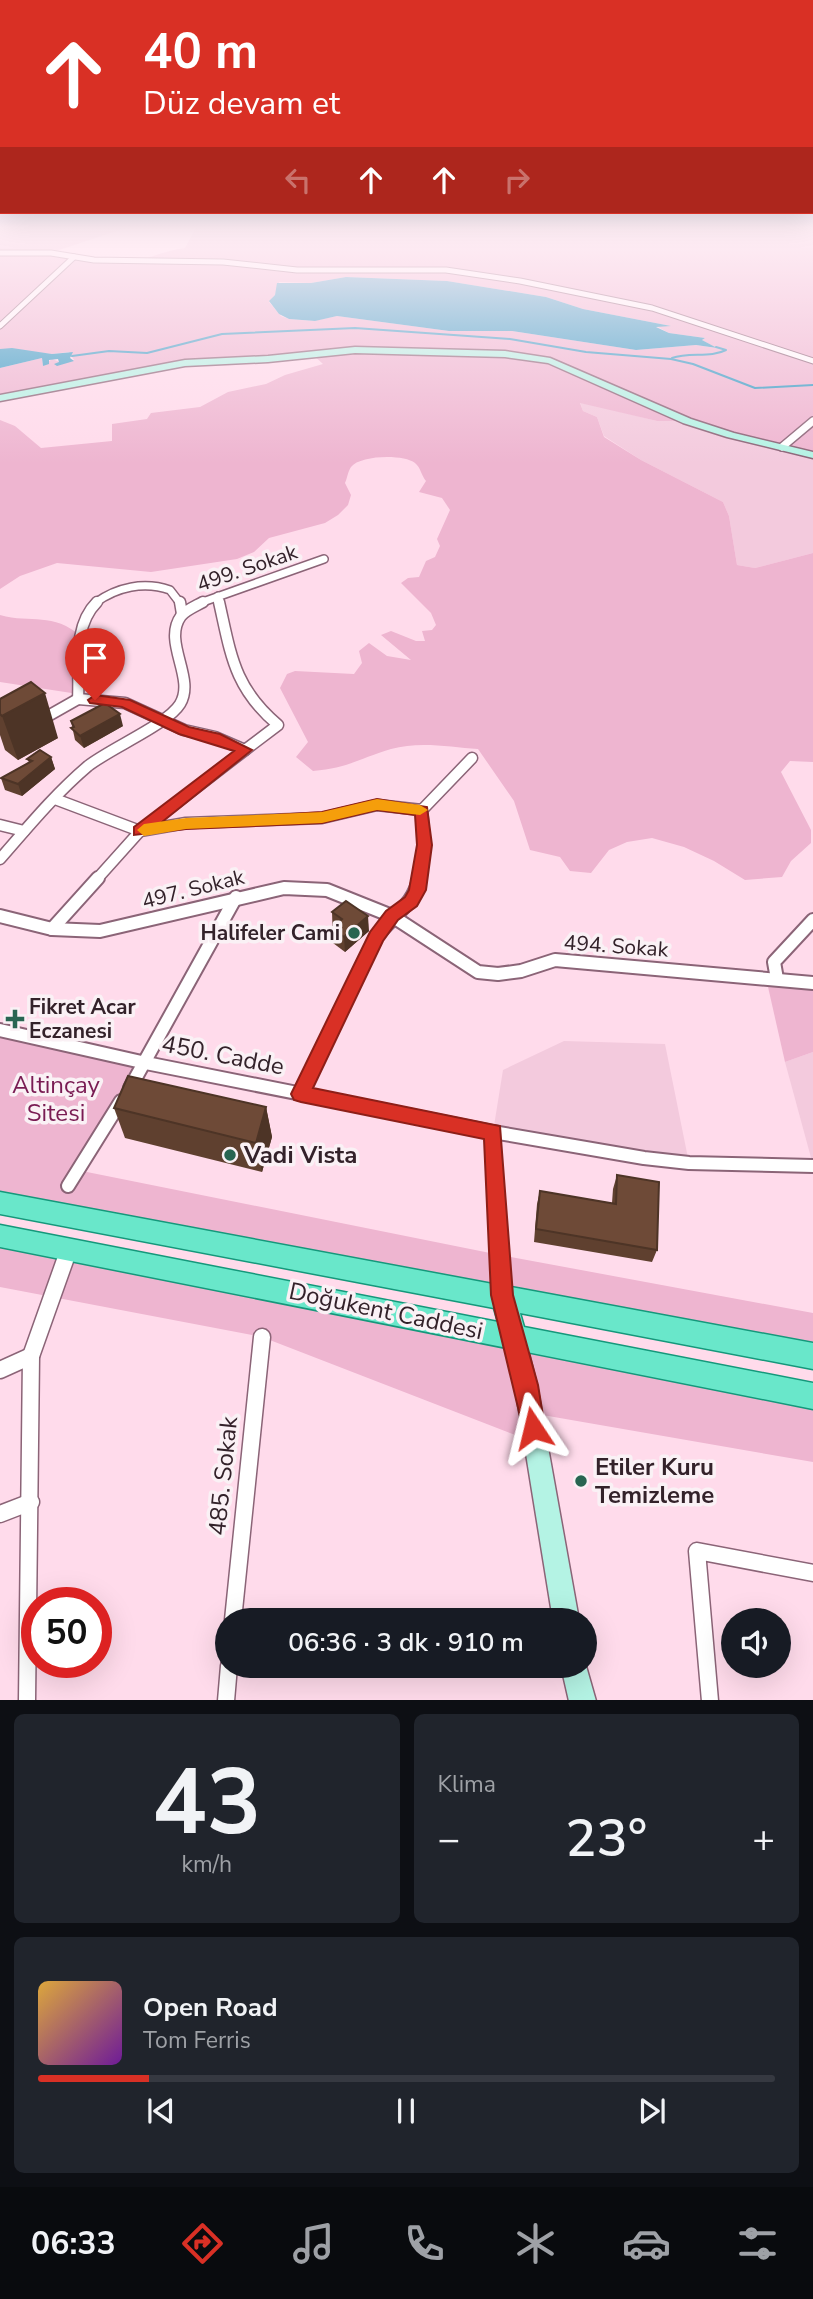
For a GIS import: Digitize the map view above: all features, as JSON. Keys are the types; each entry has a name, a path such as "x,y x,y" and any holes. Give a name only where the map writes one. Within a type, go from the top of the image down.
{"main road":[{"name":"Doğukent Caddesi","path":"0,1202 813,1356"},
{"name":"Doğukent Caddesi","path":"0,1236 813,1396"},
{"path":"502,1295 515,1337"}],"street":[{"path":"0,326 22,305"},
{"path":"639,305 813,361"},
{"path":"0,398 185,363 268,359 334,351 505,354 550,361 687,421 813,455"},
{"path":"782,447 783,443 800,435 813,421"},
{"name":"499. Sokak","path":"0,859 94,760 163,721 183,702 185,693 176,641 177,624 182,614 194,604 324,559"},
{"path":"78,699 83,624 87,612 99,601 127,587 160,586 178,600 182,614"},
{"path":"52,929 140,831 278,724 254,705 234,667 218,596"},
{"path":"33,725 78,699 125,703 163,721 245,750"},
{"path":"301,1094 376,937 392,916 411,902 417,890 425,845 422,810 472,758"},
{"path":"55,799 140,831 200,822 322,818 377,805 422,810"},
{"path":"0,825 24,831"},
{"name":"497. Sokak","path":"0,915 52,929 100,931 236,897 284,888 327,890 392,916"},
{"path":"68,1186 146,1063 236,897"},
{"name":"494. Sokak","path":"392,916 478,972 498,974 521,971 555,960 813,983"},
{"path":"777,979 774,962 813,920"},
{"name":"450. Cadde","path":"0,1030 146,1063 493,1132 689,1163 813,1166"},
{"path":"493,1132 502,1295"},
{"path":"27,1700 31,1502 30,1356 69,1249"},
{"name":"485. Sokak","path":"234,1608 262,1337"},
{"path":"515,1337 526,1385 564,1608"},
{"path":"0,1370 30,1356"},
{"path":"0,1514 31,1502"},
{"path":"710,1700 697,1551 813,1573"},
{"path":"226,1700 228,1678"},
{"path":"577,1678 583,1700"}],"shaded area":[{"path":"580,402 657,421 687,421 813,455 813,553 755,568 737,565 729,516 723,502 641,460 604,436 597,417 583,411"},
{"path":"564,1041 665,1044 689,1163 493,1132 503,1070"},
{"path":"813,1052 813,1165 785,1062"}],"green space":[{"path":"0,305 272,305 281,316 289,319 313,321 337,316 449,331 512,331 636,350 696,345 716,348 702,340 705,338 669,333 656,326 671,326 572,305 813,305 813,455 687,421 657,421 580,403 583,411 597,417 604,437 641,460 723,502 729,516 737,565 755,568 813,553 813,762 790,761 781,772 811,830 811,843 791,861 782,877 745,880 684,847 652,838 627,842 609,850 591,873 570,871 560,857 530,850 514,801 478,749 412,745 380,752 345,765 313,771 296,757 308,742 280,688 287,674 295,671 354,674 362,663 359,651 369,643 387,656 411,660 381,635 391,631 416,641 425,641 422,631 432,630 436,625 431,613 401,583 408,578 419,577 426,561 435,557 440,546 437,539 450,510 442,498 419,492 426,481 417,465 409,460 382,457 356,463 350,469 345,483 351,495 348,505 338,515 325,523 269,538 254,552 237,559 151,572 57,563 20,576 0,589 0,420 15,426 41,448 112,441 112,424 147,419 151,413 200,407 228,392 266,384 285,375 323,364 311,353 214,361 0,398 0,368 42,358 43,366 52,359 60,362 55,365 74,360 69,352 52,354 0,349"},
{"path":"0,615 51,621 82,637 78,694 0,682"},
{"path":"766,978 813,983 813,1052 785,1062"},
{"name":"Altinçay Sitesi","path":"0,1030 146,1063 77,1170 500,1255 813,1313 813,1356 0,1203"},
{"path":"0,1236 813,1396 813,1462 531,1413 536,1443 262,1337 0,1287"}],"water":[{"path":"272,305 572,305 671,326 656,327 669,333 705,338 702,340 717,348 696,345 636,350 512,331 449,331 337,316 315,321 289,319 279,314"},
{"path":"12,348 52,354 73,352 70,358 74,361 57,366 54,364 59,362 58,359 49,360 49,364 43,366 42,358 0,368 0,349"}],"building":[{"path":"31,682 45,693 2,716 0,699"},
{"path":"105,703 120,714 80,736 71,728 74,727 71,721"},
{"path":"40,750 51,757 18,784 1,778 32,761 27,759"},
{"path":"346,901 368,916 344,937 332,928 342,919 332,912"},
{"path":"128,1076 266,1107 256,1143 114,1108"},
{"path":"617,1175 659,1182 657,1250 536,1229 540,1191 616,1204"}],"waterway":[{"path":"72,356 109,351 147,353 222,334 355,328 510,339 586,352 671,359 693,364 755,388 813,385"},
{"path":"672,358 714,354 726,350 716,347"}],"slow traffic":[{"path":"144,830 186,823 322,818 377,805 420,810"}],"place":[{"name":"Halifeler Cami","path":"354,933"},
{"name":"Fikret Acar Eczanesi","path":"15,1019"},
{"name":"Vadi Vista","path":"230,1155"},
{"name":"Etiler Kuru Temizleme","path":"581,1481"}],"route":[{"path":"95,700 125,703 184,730 215,737 245,750 140,831 186,823 322,818 377,805 422,810 425,845 417,890 411,902 392,916 376,937 301,1094 493,1132 502,1295 515,1337 533,1428"}]}
